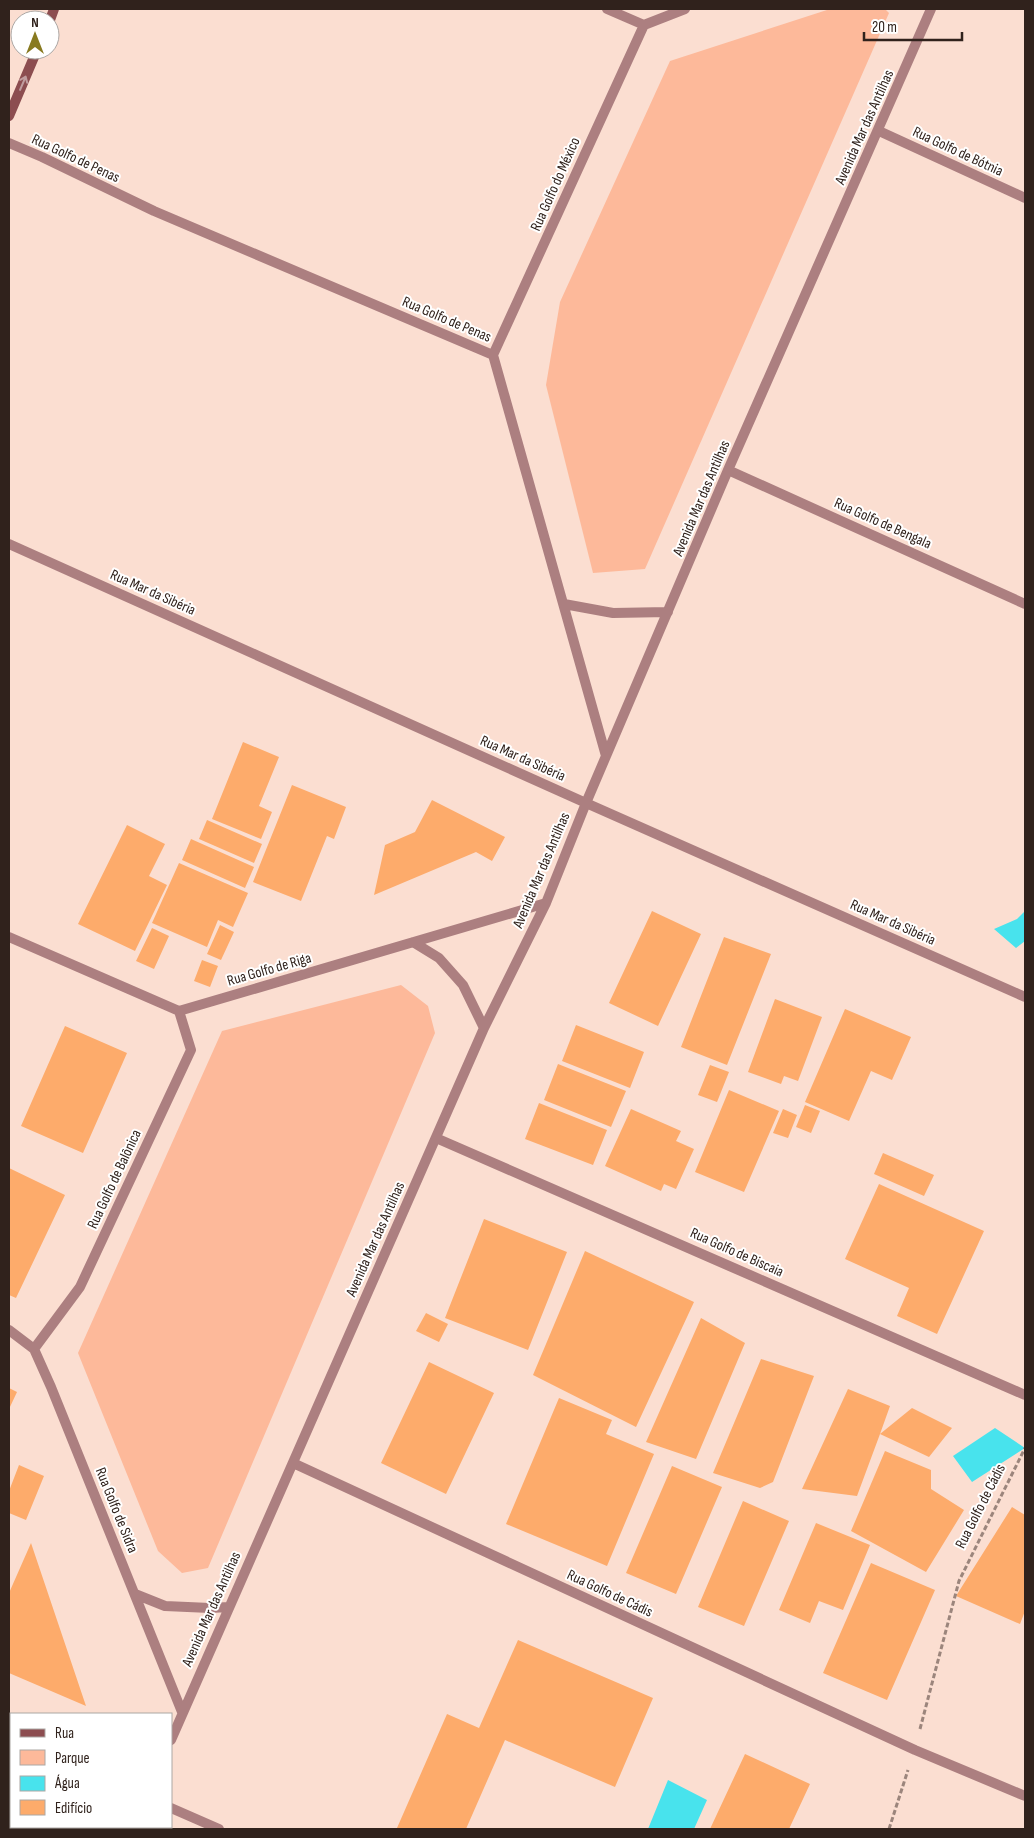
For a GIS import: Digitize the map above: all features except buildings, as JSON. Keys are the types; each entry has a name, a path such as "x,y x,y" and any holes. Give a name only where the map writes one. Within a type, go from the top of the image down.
{"street":[{"path":"607,9 644,25 685,9"},
{"name":"Avenida Mar das Antilhas","path":"172,1737 484,1028 546,903 586,803 728,470 879,131 931,9"},
{"name":"Rua Golfo do México","path":"493,355 644,25"},
{"path":"9,116 33,60"},
{"name":"Rua Golfo de Bótnia","path":"879,131 1025,198"},
{"name":"Rua Golfo de Penas","path":"9,143 154,211 493,355 606,756"},
{"name":"Rua Golfo de Bengala","path":"728,470 1025,604"},
{"name":"Rua Mar da Sibéria","path":"9,544 586,803 1025,997"},
{"path":"564,604 614,613 668,612"},
{"name":"Rua Golfo de Riga","path":"179,1011 546,903"},
{"path":"9,937 179,1011"},
{"path":"413,942 439,958 463,985 484,1028"},
{"name":"Rua Golfo de Balônica","path":"34,1349 80,1287 191,1050 179,1011"},
{"name":"Rua Golfo de Biscaia","path":"436,1138 1025,1395"},
{"name":"Rua Golfo de Sidra","path":"9,1330 34,1349 182,1712"},
{"name":"Rua Golfo de Cádis","path":"293,1463 915,1750 1025,1796"},
{"path":"135,1594 165,1606 229,1607"},
{"path":"172,1808 219,1829"}],"path":[{"name":"Rua Golfo de Cádis","path":"889,1829 915,1750 959,1581 1025,1448"}],"green space":[{"path":"830,9 885,9 889,13 645,569 593,573 546,385 560,302 670,61"},
{"path":"401,985 428,1006 435,1033 208,1568 182,1573 158,1551 78,1353 222,1031"}],"water":[{"path":"1025,911 1025,941 1016,948 994,929 1017,919"},
{"path":"995,1428 1025,1448 972,1482 953,1456"},
{"path":"668,1780 707,1800 694,1829 648,1829"}]}
